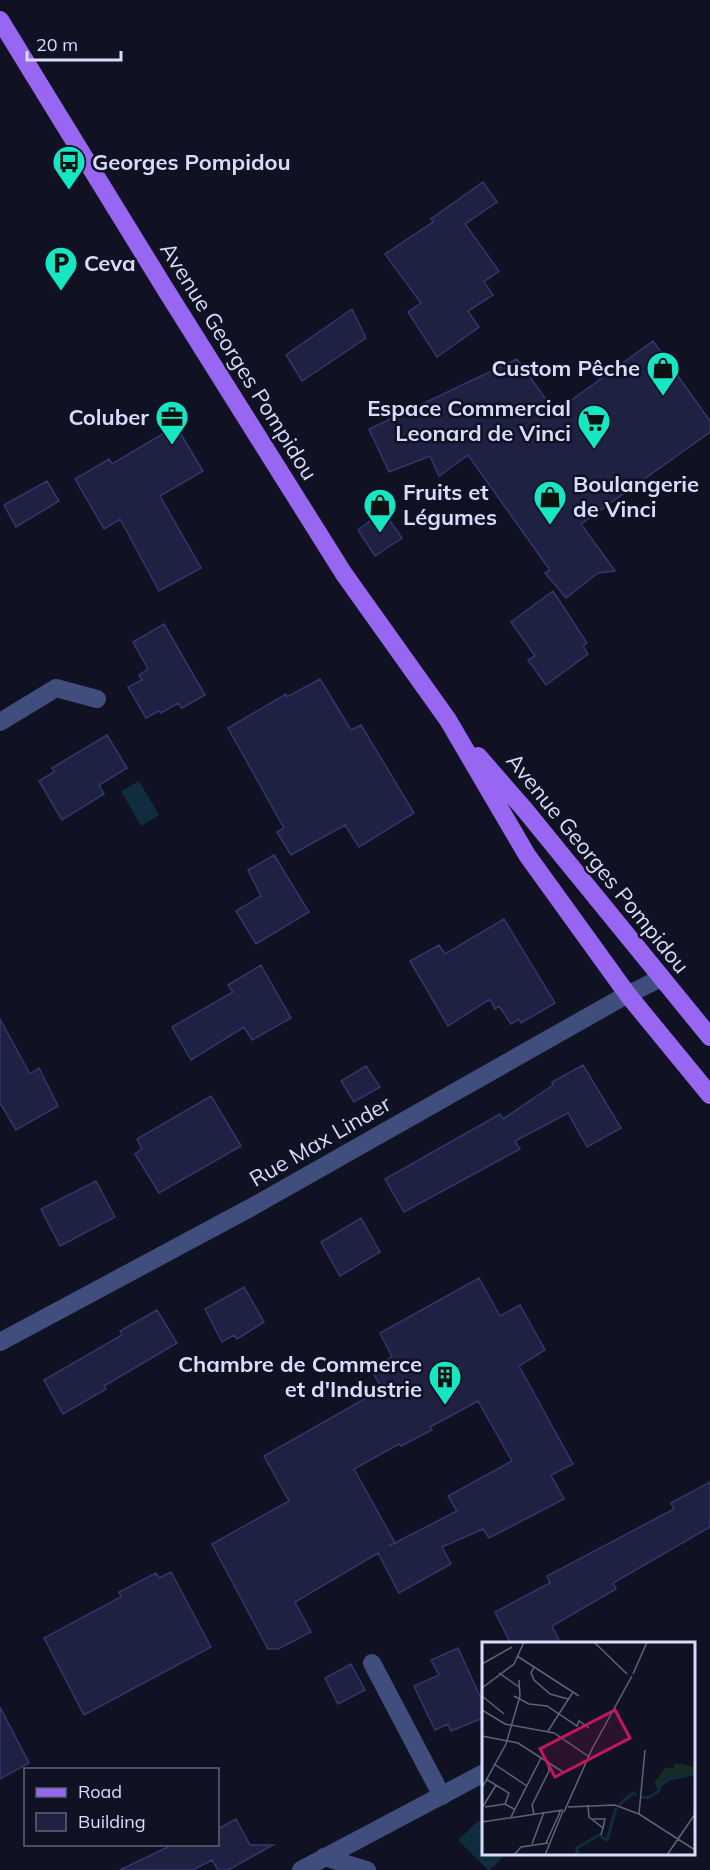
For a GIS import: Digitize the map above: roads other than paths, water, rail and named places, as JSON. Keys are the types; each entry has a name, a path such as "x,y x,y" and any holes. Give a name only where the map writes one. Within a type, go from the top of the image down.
{"main road":[{"name":"Avenue Georges Pompidou","path":"0,20 344,574 448,720 525,810 710,1037"},
{"name":"Avenue Georges Pompidou","path":"448,720 527,855 628,995 710,1095"}],"street":[{"path":"0,722 56,688 97,699"},
{"name":"Rue Max Linder","path":"0,1342 250,1208 661,978"},
{"path":"372,1663 442,1796"},
{"path":"301,1870 482,1774"},
{"path":"324,1857 367,1870"}],"water":[{"path":"139,781 159,815 141,826 121,791"},
{"path":"479,1820 482,1824 482,1855 505,1855 488,1870 458,1840"}],"place":[{"name":"Georges Pompidou","path":"69,191"},
{"name":"Ceva","path":"61,292"},
{"name":"Custom Pêche","path":"663,397"},
{"name":"Coluber","path":"172,446"},
{"name":"Espace Commercial Leonard de Vinci","path":"594,450"},
{"name":"Boulangerie de Vinci","path":"550,526"},
{"name":"Fruits et Légumes","path":"380,534"},
{"name":"Chambre de Commerce et d'Industrie","path":"445,1406"}]}
